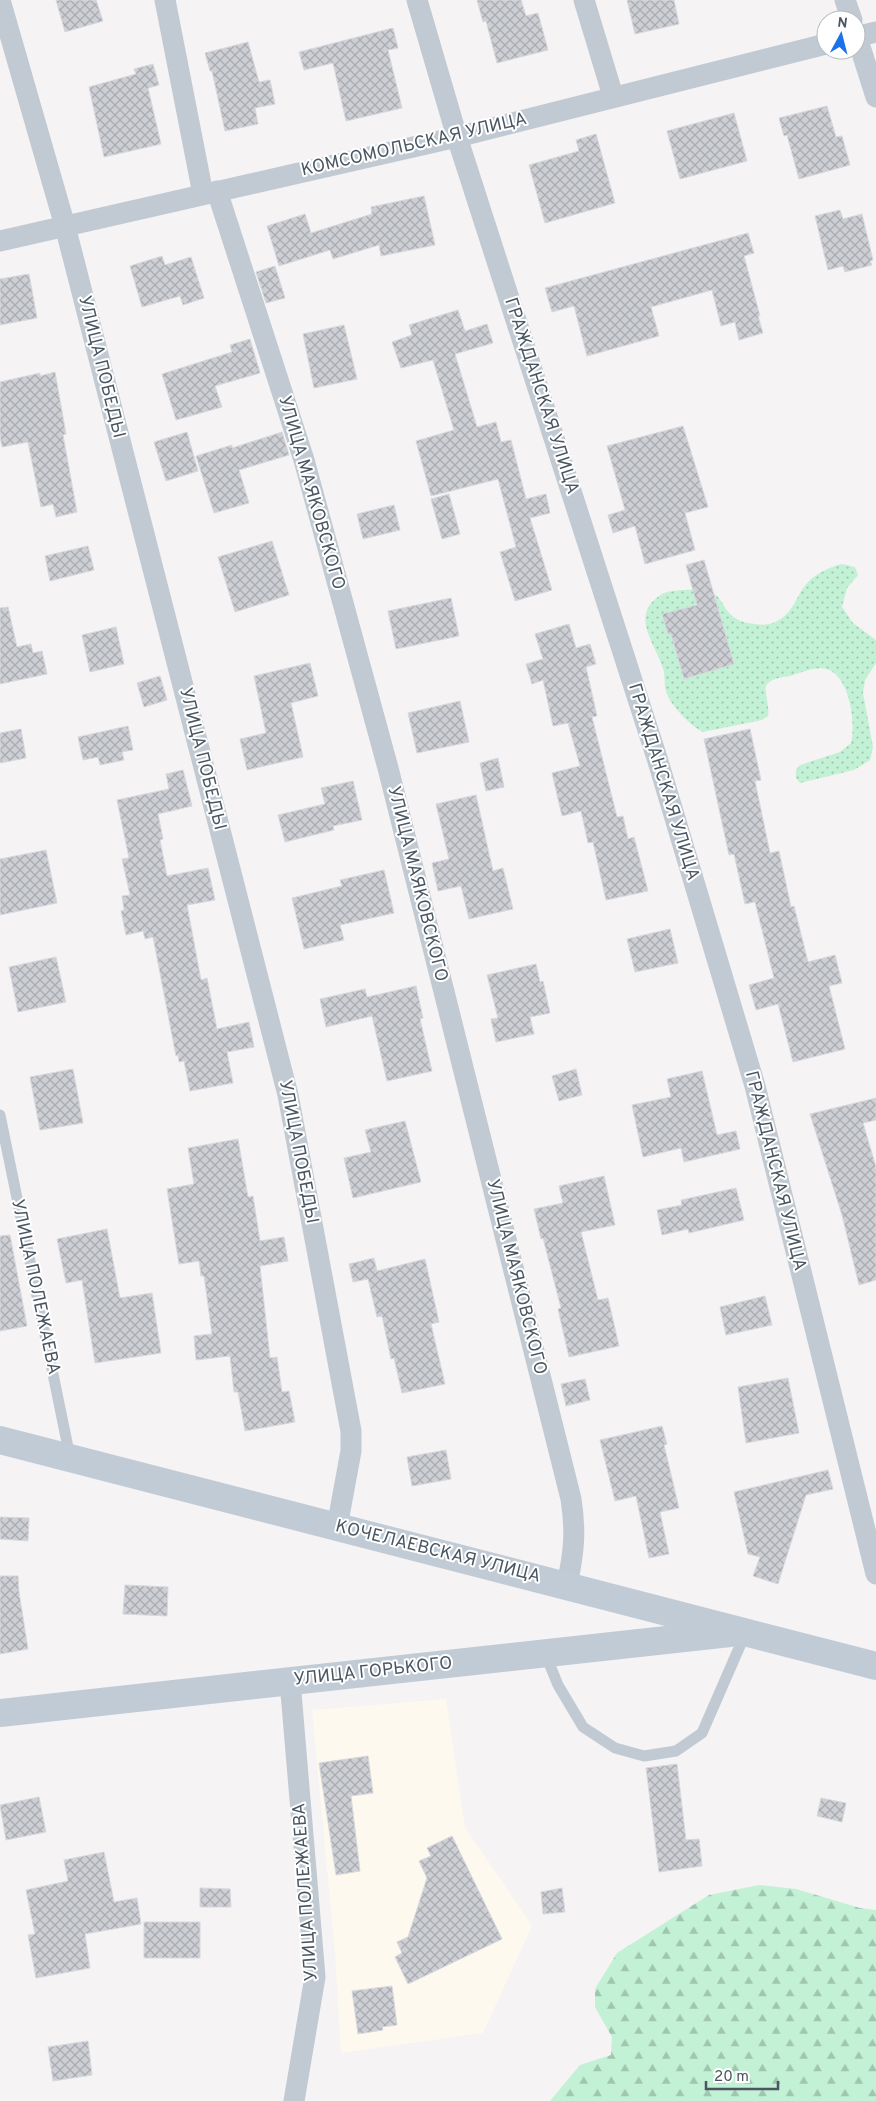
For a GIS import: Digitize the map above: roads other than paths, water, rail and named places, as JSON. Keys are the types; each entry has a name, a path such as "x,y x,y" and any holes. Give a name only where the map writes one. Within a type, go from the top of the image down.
{"main road":[{"name":"КОЧЕЛАЕВСКАЯ УЛИЦА","path":"0,1440 876,1666"},
{"name":"УЛИЦА ГОРЬКОГО","path":"0,1713 746,1631"}],"street":[{"name":"УЛИЦА ПОБЕДЫ","path":"0,0 65,226 288,1096 350,1432 352,1451 337,1527"},
{"name":"УЛИЦА МАЯКОВСКОГО","path":"165,0 210,192 304,460 396,797 571,1499 575,1523 574,1548 567,1585"},
{"name":"ГРАЖДАНСКАЯ УЛИЦА","path":"417,0 457,136 657,758 755,1086 876,1574"},
{"path":"584,0 614,96"},
{"name":"КОМСОМОЛЬСКАЯ УЛИЦА","path":"0,241 457,136 816,46"},
{"path":"866,59 876,97"},
{"name":"УЛИЦА ПОЛЕЖАЕВА","path":"290,1681 315,1977 294,2101"}],"lane":[{"name":"УЛИЦА ПОЛЕЖАЕВА","path":"0,1115 70,1458"},
{"path":"545,1653 558,1686 583,1727 615,1748 644,1756 676,1751 702,1733 746,1631"}]}
